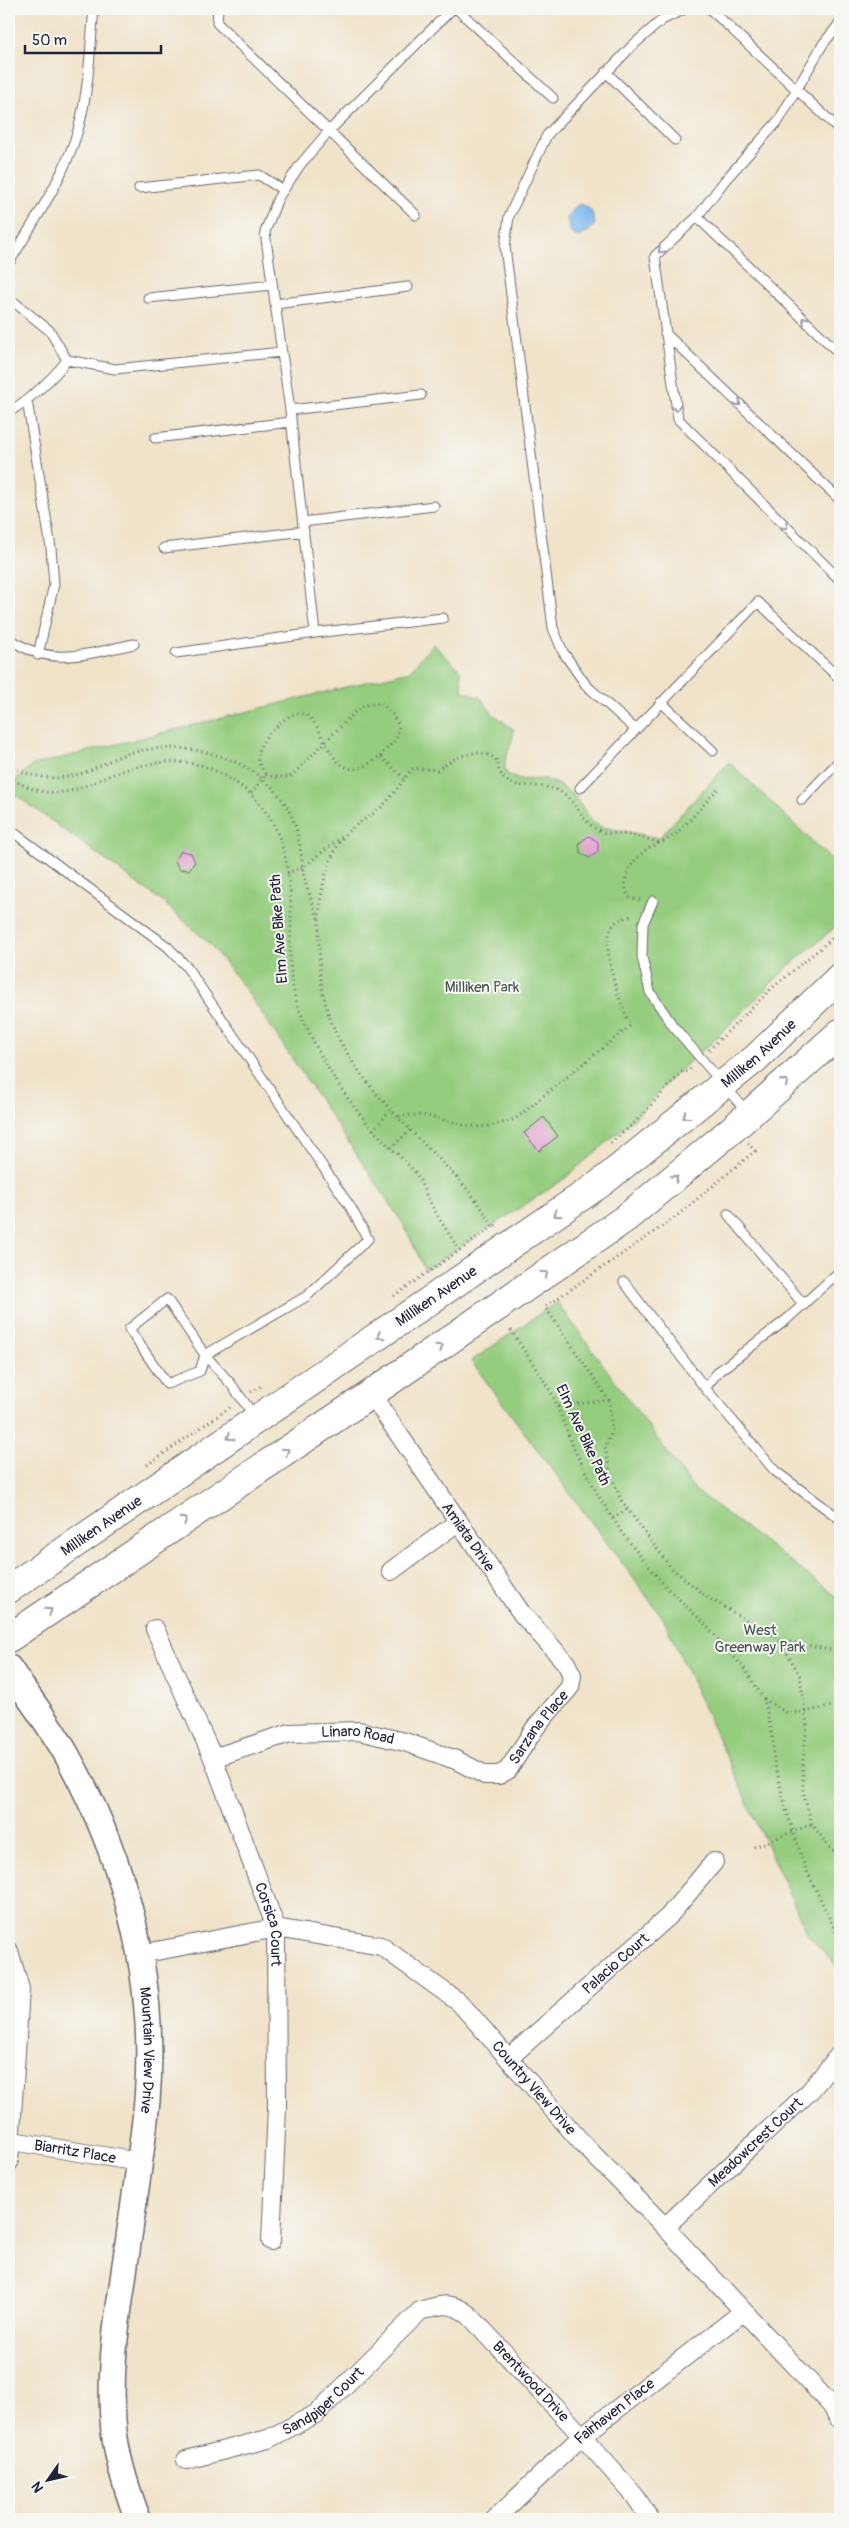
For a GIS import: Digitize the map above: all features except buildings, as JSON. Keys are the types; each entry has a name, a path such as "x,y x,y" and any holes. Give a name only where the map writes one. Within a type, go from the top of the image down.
{"main road":[{"name":"Milliken Avenue","path":"9,1589 601,1183 724,1085 840,977"},
{"path":"9,1638 371,1394 626,1218 749,1114 840,1033"}],"street":[{"name":"Amiata Drive","path":"371,1394 522,1614 566,1663 572,1675"},
{"path":"392,1571 458,1522"},
{"name":"Corsica Court","path":"155,1629 213,1758 276,1928 277,2108 271,2241"},
{"name":"Mountain View Drive","path":"9,1668 67,1756 101,1824 121,1879 141,1954 148,2026 147,2100 111,2363 113,2422 125,2485 138,2519"},
{"name":"Sarzana Place","path":"499,1775 508,1770 535,1728 570,1688 572,1675"},
{"name":"Linaro Road","path":"213,1758 290,1733 359,1731 405,1742 456,1760 485,1775 499,1775"},
{"name":"Palacio Court","path":"510,2057 668,1917 714,1862"},
{"name":"Country View Drive","path":"141,1954 276,1928 381,1946 460,2003 510,2057 583,2144 665,2227 744,2312 836,2401 840,2420"},
{"path":"9,1951 20,1989 12,2141 9,2162"},
{"name":"Meadowcrest Court","path":"665,2227 810,2091 840,2054"},
{"name":"Biarritz Place","path":"12,2141 139,2162"},
{"name":"Brentwood Drive","path":"438,2305 458,2306 470,2316 582,2436 635,2496 650,2519"},
{"name":"Sandpiper Court","path":"186,2460 268,2438 316,2414 420,2311 438,2305"},
{"name":"Fairhaven Place","path":"494,2519 582,2436 744,2312"}],"lane":[{"path":"9,263 54,188 78,131 89,74 94,9"},
{"path":"218,9 217,23 416,215"},
{"path":"316,633 290,410 265,232 283,190 296,169 328,132 452,9"},
{"path":"458,9 553,98"},
{"path":"635,729 586,685 563,652 553,628 505,247 509,216 547,134 632,46 662,20 685,9"},
{"path":"710,9 840,130"},
{"path":"840,23 823,44 779,120 726,179 697,217 655,256 678,419 840,580"},
{"path":"606,72 675,140"},
{"path":"139,188 259,176 283,190"},
{"path":"697,217 840,354"},
{"path":"148,298 272,285"},
{"path":"275,304 408,287"},
{"path":"9,298 50,331 67,360 115,369 282,352"},
{"path":"665,332 840,500"},
{"path":"9,412 27,400 56,374 67,360"},
{"path":"290,410 421,395"},
{"path":"27,400 51,548 54,584 38,655"},
{"path":"155,438 291,422"},
{"path":"164,548 434,506"},
{"path":"580,788 758,602 840,679"},
{"path":"176,653 316,633 443,618"},
{"path":"9,638 38,655 68,658 134,644"},
{"path":"661,702 713,751"},
{"path":"802,800 840,760"},
{"path":"9,828 168,947 186,966 351,1208 368,1239 307,1296 205,1355 200,1371 167,1384 129,1329 167,1299 205,1355 231,1384 257,1419"},
{"path":"653,902 643,924 642,957 650,992 673,1026 749,1114"},
{"path":"728,1214 804,1305"},
{"path":"705,1388 719,1371 804,1305 840,1271"},
{"path":"624,1282 705,1388 775,1471 840,1519"}],"path":[{"path":"380,756 358,769 343,767 335,761 326,741 317,723 307,716 295,714 284,719 261,742 258,762 266,775 290,777 326,741 354,713 366,705 381,703 392,714 399,726 396,739 380,756"},
{"path":"9,764 24,774 42,778 64,777 86,772 113,759 137,751 162,748 194,749 225,758 264,780 281,798 292,816 299,840 303,867 319,920"},
{"path":"287,873 303,867 391,798 413,768 437,770 454,757 466,754 490,754 496,759 498,769 504,780 515,785 546,786 562,792 590,826 603,832 633,835 659,843"},
{"path":"380,756 404,779"},
{"name":"Elm Ave Bike Path","path":"9,778 42,792 66,792 86,788 118,772 144,765 180,762 208,768 235,781 251,793 270,818 281,841 291,897 291,976 298,1004 313,1041 332,1076 373,1130 416,1175 429,1202 459,1250"},
{"path":"251,793 264,780 266,775"},
{"path":"640,900 628,897 625,889 625,878 631,865 640,854 669,838 719,788"},
{"path":"344,835 326,874 319,920 320,977 330,1019 343,1048 391,1110 463,1184 486,1214 493,1227 501,1222"},
{"path":"399,1117 412,1113 422,1114 472,1126 491,1126 515,1119 630,1026 618,997 610,966 610,934 618,920 635,914"},
{"path":"609,1145 635,1122 683,1071 688,1072 771,989 840,932"},
{"path":"373,1130 391,1110"},
{"path":"390,1148 410,1130"},
{"path":"755,1151 673,1219 544,1307 609,1400 612,1431 605,1447 611,1475 620,1500 672,1568 706,1597 779,1639 809,1647 840,1652"},
{"name":"Elm Ave Bike Path","path":"511,1330 553,1395 573,1447 613,1518 664,1585 704,1623 744,1668 764,1700 773,1739 774,1761 793,1831 806,1867 840,1937"},
{"path":"558,1406 609,1400"},
{"path":"613,1518 627,1509"},
{"path":"779,1639 800,1676 807,1726 802,1784 812,1824 827,1845 840,1857"},
{"path":"764,1700 787,1713 805,1712 840,1704"},
{"path":"754,1848 812,1824"}],"green space":[{"name":"Milliken Park","path":"433,644 460,670 463,691 481,698 492,713 513,729 512,741 505,763 507,774 519,780 545,779 561,786 574,796 592,821 602,827 659,838 729,762 840,868 840,923 791,964 711,1043 675,1074 635,1118 564,1179 425,1270 404,1225 246,990 210,944 163,902 9,790 9,786 33,765 410,671"},
{"name":"West Greenway Park","path":"557,1302 695,1490 840,1599 840,1969 808,1935 663,1618 471,1361"}],"water":[{"path":"580,204 590,209 595,224 583,235 576,236 570,230 567,218 573,209"}]}
